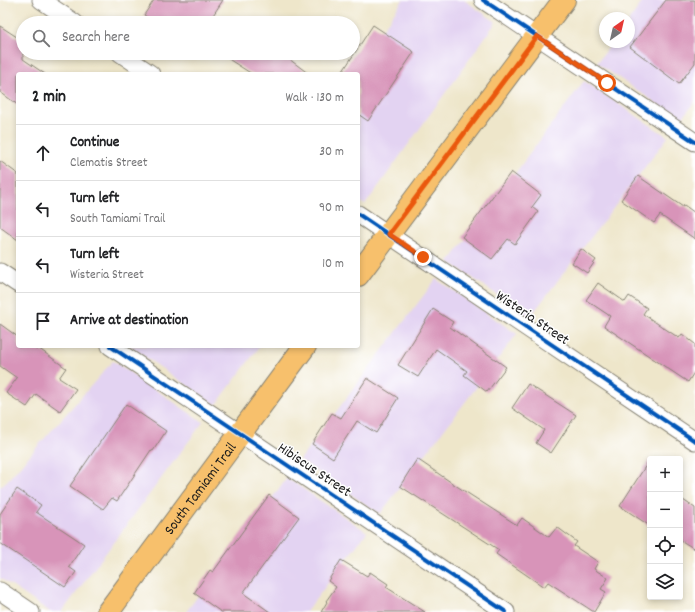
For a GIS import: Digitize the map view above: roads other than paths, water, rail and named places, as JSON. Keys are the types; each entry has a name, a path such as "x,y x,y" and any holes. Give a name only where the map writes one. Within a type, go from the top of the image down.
{"main road":[{"path":"360,272 564,0"},
{"name":"South Tamiami Trail","path":"108,612 304,348"}],"street":[{"path":"41,0 65,16"},
{"path":"484,0 695,142"},
{"path":"130,60 148,72"},
{"name":"Wisteria Street","path":"360,215 695,441"},
{"path":"0,272 16,283"},
{"name":"Hibiscus Street","path":"113,348 506,612"},
{"path":"0,591 31,612"}]}
